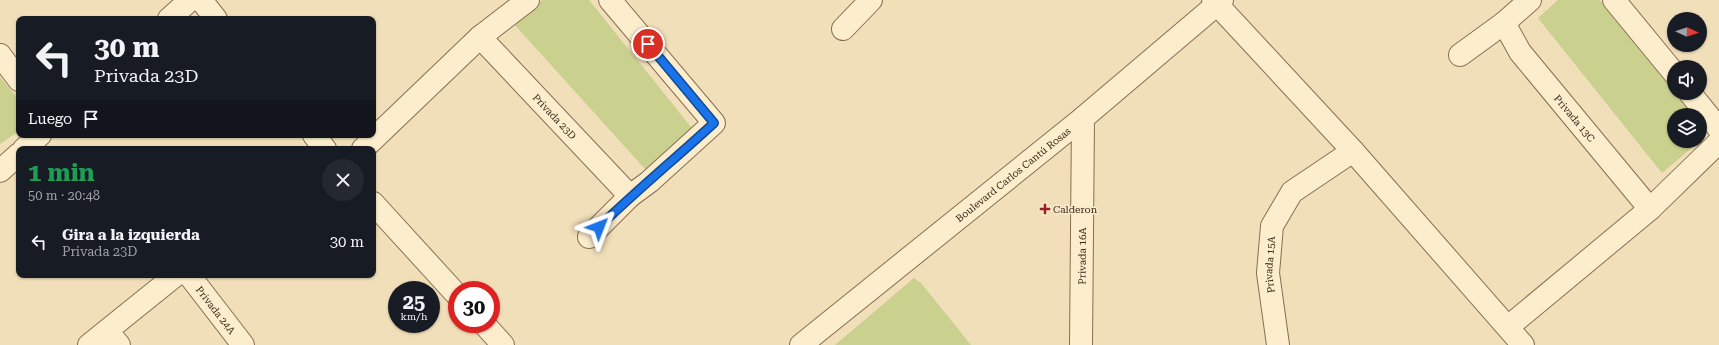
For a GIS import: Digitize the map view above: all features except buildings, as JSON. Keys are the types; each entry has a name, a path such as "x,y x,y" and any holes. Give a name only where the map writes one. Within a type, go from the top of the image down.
{"street":[{"path":"174,16 199,0 213,16"},
{"path":"376,137 480,37 528,0"},
{"path":"589,237 630,196 649,182 714,123 610,0"},
{"path":"1460,55 1504,23 1530,0"},
{"path":"1614,0 1667,64"},
{"path":"843,29 863,2"},
{"path":"1217,2 1353,151 1523,345"},
{"name":"Boulevard Carlos Cantú Rosas","path":"801,345 1083,118 1217,2"},
{"name":"Privada 13C","path":"1504,23 1520,52 1650,209"},
{"name":"Privada 23D","path":"480,37 630,196"},
{"path":"0,55 16,76"},
{"path":"1696,100 1719,129"},
{"name":"Privada 16A","path":"1081,345 1083,118"},
{"path":"27,146 37,138"},
{"path":"317,138 323,146"},
{"path":"366,146 374,138"},
{"path":"1508,327 1650,209 1719,142"},
{"name":"Privada 15A","path":"1278,345 1268,273 1272,226 1292,192 1353,151"},
{"path":"0,171 16,157"},
{"path":"376,206 448,285"},
{"path":"90,345 113,338 173,278"},
{"name":"Privada 24A","path":"191,278 243,345"},
{"path":"492,333 503,345"}],"green space":[{"path":"542,0 589,0 704,143 654,179 513,23"},
{"path":"1558,0 1600,0 1667,83 1667,100 1681,100 1687,108 1667,108 1667,148 1692,148 1662,173 1538,18"},
{"path":"0,77 16,96 16,133 0,144"},
{"path":"914,278 921,283 971,345 835,345"}],"place":[{"name":"Calderon","path":"1045,209"}],"route":[{"path":"599,227 630,196 649,182 714,123 648,44"}]}
